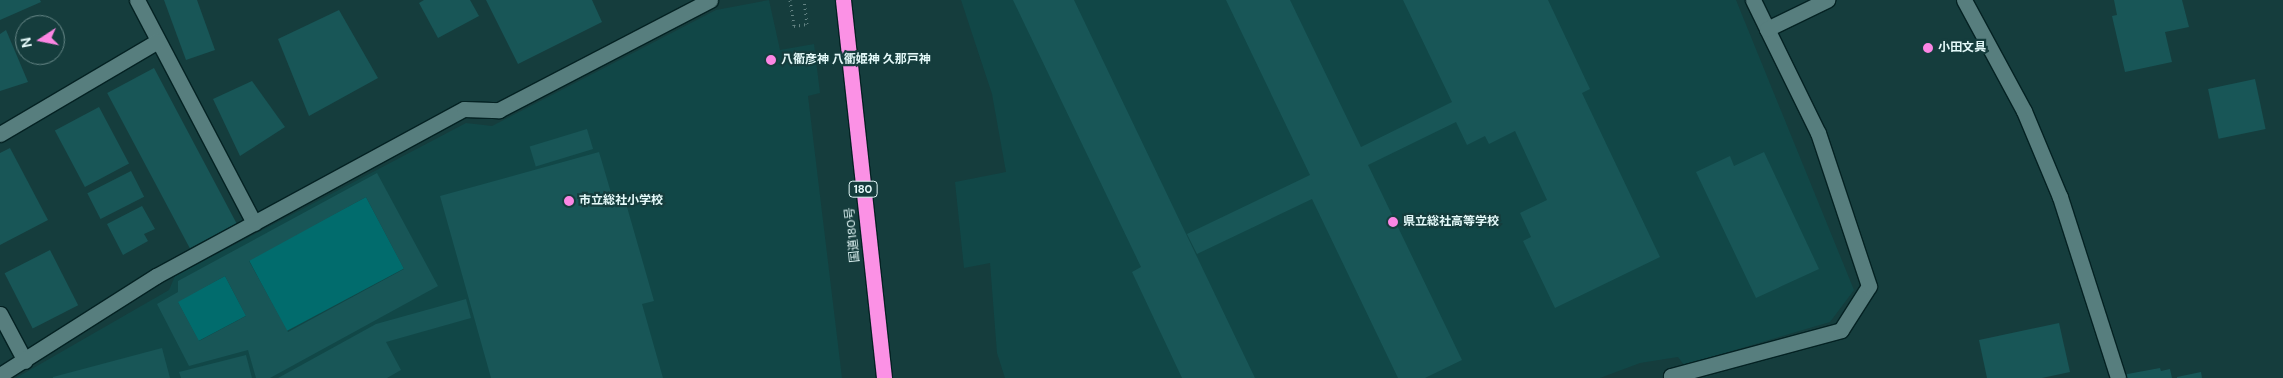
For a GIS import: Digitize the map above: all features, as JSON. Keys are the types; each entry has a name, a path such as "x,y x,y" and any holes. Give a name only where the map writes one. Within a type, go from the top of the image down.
{"highway":[{"name":"国道180号","path":"843,0 884,378"}],"street":[{"path":"137,0 254,223"},
{"path":"0,375 25,361 156,276 464,109 498,110 710,0"},
{"path":"1672,378 1671,376 1841,330 1869,286 1818,133 1753,0"},
{"path":"1768,29 1828,0"},
{"path":"1964,0 2024,111 2060,197 2118,378"},
{"path":"0,134 158,41"},
{"path":"0,314 25,361"}],"path":[{"path":"790,0 794,26 807,24 804,0"}],"shaded area":[{"name":"市立総社小学校","path":"769,0 780,50 814,44 820,93 808,96 842,378 16,378 169,290 175,276 466,123 492,126 716,10"},
{"name":"県立総社高等学校","path":"961,0 1736,0 1854,290 1830,322 1684,365 1678,357 1640,363 1600,378 1005,378 997,353 990,263 964,268 955,182 1006,172 992,94"},
{"path":"366,197 404,269 287,331 249,259"},
{"path":"225,276 246,316 198,341 177,301"}],"building":[{"path":"0,0 40,0 41,2 0,20"},
{"path":"164,0 197,0 215,50 186,60"},
{"path":"424,0 470,0 479,16 438,38 419,3"},
{"path":"486,0 592,0 602,22 518,64"},
{"path":"1013,0 1074,0 1255,378 1182,378 1132,272 1141,267"},
{"path":"1226,0 1290,0 1361,147 1452,102 1403,0 1548,0 1590,89 1582,93 1660,257 1555,308 1523,241 1531,237 1520,213 1547,200 1515,131 1489,144 1485,136 1467,145 1456,122 1368,165 1462,360 1425,378 1398,378 1312,199 1197,254 1187,234 1310,175"},
{"path":"2114,0 2182,0 2189,27 2165,32 2172,62 2125,72 2112,16 2117,15"},
{"path":"339,10 378,78 309,116 278,39"},
{"path":"6,30 15,51 15,65 21,65 28,82 0,91 0,34"},
{"path":"154,68 237,223 190,248 107,93"},
{"path":"2255,79 2266,129 2219,139 2208,89"},
{"path":"252,81 285,127 240,156 213,99"},
{"path":"99,107 129,164 85,187 55,130"},
{"path":"587,129 593,149 536,167 530,147"},
{"path":"10,148 48,220 0,245 0,153"},
{"path":"599,152 612,196 623,193 654,301 642,304 663,378 491,378 440,196"},
{"path":"1764,152 1819,269 1756,298 1696,172 1730,156 1734,166"},
{"path":"131,171 144,197 101,219 87,193"},
{"path":"377,173 438,286 270,378 256,378 248,350 189,366 157,304 178,292 178,281","holes":["366,197 404,269 288,332 249,261","225,276 246,316 199,341 178,302"]},
{"path":"142,206 155,229 144,234 148,241 123,255 107,224"},
{"path":"50,250 78,305 33,328 5,273"},
{"path":"466,299 471,318 386,342 401,370 387,378 278,378 376,324"},
{"path":"2059,323 2070,372 2042,378 1987,378 1979,340"},
{"path":"162,348 170,378 53,378 53,377"},
{"path":"246,355 252,378 181,378 179,372"},
{"path":"2160,368 2161,371 2170,369 2172,378 2123,378 2122,375"},
{"path":"2201,372 2202,378 2177,378 2177,377"}],"place":[{"name":"小田文具","path":"1928,48"},
{"name":"八衢彦神 八衢姫神 久那戸神","path":"771,60"},
{"name":"市立総社小学校","path":"569,201"},
{"name":"県立総社高等学校","path":"1393,222"}]}
